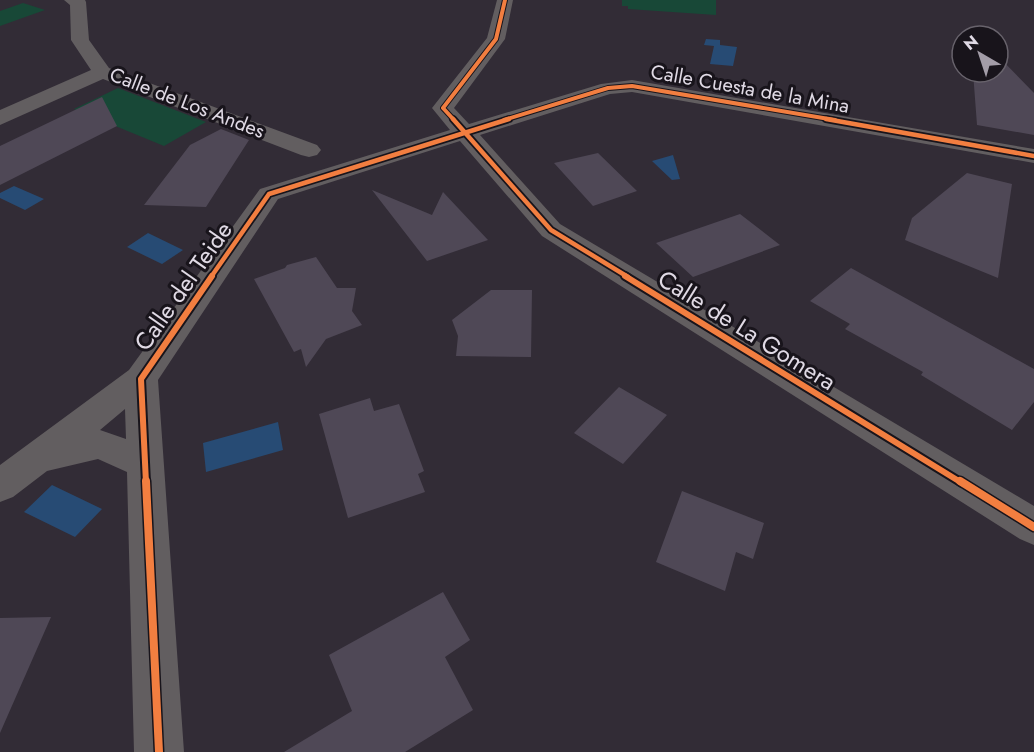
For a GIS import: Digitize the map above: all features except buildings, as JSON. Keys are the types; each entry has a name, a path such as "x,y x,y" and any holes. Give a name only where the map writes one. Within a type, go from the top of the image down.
{"street":[{"name":"Calle de La Gomera","path":"505,0 496,39 443,108 551,230 1034,527"},
{"name":"Calle de Los Andes","path":"77,1 80,40 102,72 309,150"},
{"path":"0,117 102,72"},
{"name":"Calle Cuesta de la Mina","path":"465,133 608,88 632,86 659,88 1034,156"},
{"name":"Calle del Teide","path":"159,752 141,379 269,194 465,133"},
{"path":"0,486 141,379"},
{"path":"36,458 99,444 145,464"}],"green space":[{"path":"622,0 716,0 716,15 628,9 628,6 622,6"},
{"path":"23,3 45,10 0,26 0,11"},
{"path":"118,88 206,122 164,146 74,109"}],"water":[{"path":"706,39 720,40 720,45 737,47 733,66 710,64 714,46 704,45"},
{"path":"673,155 680,179 672,180 652,161"},
{"path":"14,186 44,199 25,210 0,198 0,193"},
{"path":"148,233 183,250 162,264 127,247"},
{"path":"278,422 283,450 206,472 203,443"},
{"path":"52,485 102,509 75,537 24,512"}],"cycle path":[{"path":"505,0 496,39 443,108 551,230 1034,527"},
{"path":"159,752 141,379 269,194 608,88 632,86 1034,156"}]}
